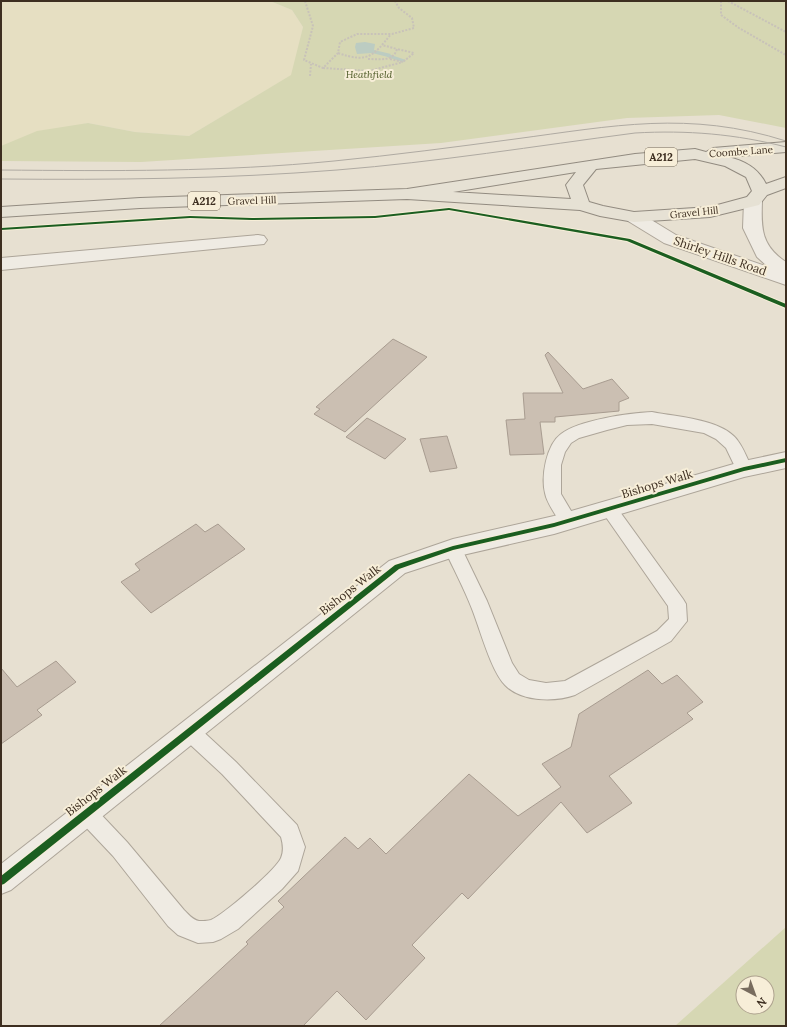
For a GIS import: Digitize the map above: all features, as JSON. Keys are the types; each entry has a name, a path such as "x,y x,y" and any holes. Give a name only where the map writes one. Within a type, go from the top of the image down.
{"main road":[{"name":"Coombe Lane","path":"695,154 786,148"},
{"name":"Gravel Hill","path":"1,212 140,203 407,194 582,205 600,211 634,217 710,212 757,196 753,174 730,162 695,154 636,159 591,165 407,194"},
{"path":"582,205 574,185 591,165"},
{"name":"A212","path":"757,196 786,182"}],"street":[{"name":"Shirley Hills Road","path":"757,196 752,228 766,257 786,270"},
{"name":"Shirley Hills Road","path":"634,217 670,239 786,279"},
{"path":"1,264 258,240"},
{"name":"Bishops Walk","path":"1,881 397,567 453,548 568,521 744,469 786,460"}],"lane":[{"path":"568,521 553,494 553,465 557,451 565,439 573,434 606,424 627,419 652,418 707,428 722,435 732,444 744,469"},
{"path":"453,548 478,601 497,650 511,679 531,690 550,692 568,689 664,636 678,621 677,604 609,510"},
{"path":"86,813 120,849 176,918 186,927 198,932 213,931 230,921 274,882 290,864 294,847 290,832 229,768 189,731"}],"path":[{"path":"305,1 313,26 304,60 323,68 369,71 403,62 414,53 382,45"},
{"path":"323,68 338,53 340,42 357,34 392,34 414,28 412,18 399,8 395,1"},
{"path":"721,1 721,14 739,28 786,55"},
{"path":"728,1 786,32"},
{"path":"366,59 372,56 392,34"},
{"path":"389,59 395,55 397,49"},
{"path":"338,53 358,60 389,59 403,62"},
{"path":"310,76 311,64"}],"shaded area":[{"path":"1,1 270,1 292,10 303,27 292,75 189,136 135,132 88,123 1,146"},
{"path":"365,42 375,44 374,50 391,54 388,57 372,53 357,54 355,47 356,43"}],"green space":[{"name":"Heathfield","path":"270,1 786,1 786,128 719,115 627,118 441,143 141,162 1,161 1,146 37,131 88,123 135,132 189,136 291,75 303,27 292,10"},
{"path":"786,927 786,1026 675,1026"}],"building":[{"path":"393,339 427,357 345,432 314,414 320,409 316,407"},
{"path":"548,352 583,389 612,379 629,398 619,402 619,411 555,417 555,422 540,422 544,454 510,455 506,420 525,419 523,393 563,393 545,355"},
{"path":"367,418 406,439 385,459 346,437"},
{"path":"447,436 457,468 430,472 420,439"},
{"path":"196,524 205,532 218,524 245,549 151,613 121,582 140,570 135,564"},
{"path":"56,661 76,682 37,710 42,715 1,744 1,668 17,687"},
{"path":"648,670 662,684 677,675 703,702 687,713 693,719 609,776 632,803 587,833 561,802 468,899 462,893 412,945 425,958 366,1020 337,991 303,1026 159,1026 248,944 246,942 284,907 278,901 345,837 358,849 370,838 386,854 469,774 518,816 561,787 542,764 571,747 579,714"}],"waterway":[{"path":"389,56 403,60"}],"tram line":[{"path":"1,170 168,170 292,165 402,154 585,129 651,124 683,123 717,126 751,131 786,141"},
{"path":"1,179 169,178 337,170 412,163 635,133 654,132 730,136 786,147"}],"cycle path":[{"path":"1,229 190,217 252,219 375,217 449,209 628,240 786,306"},
{"path":"1,881 397,567 453,548 554,525 744,469 786,460"}]}
